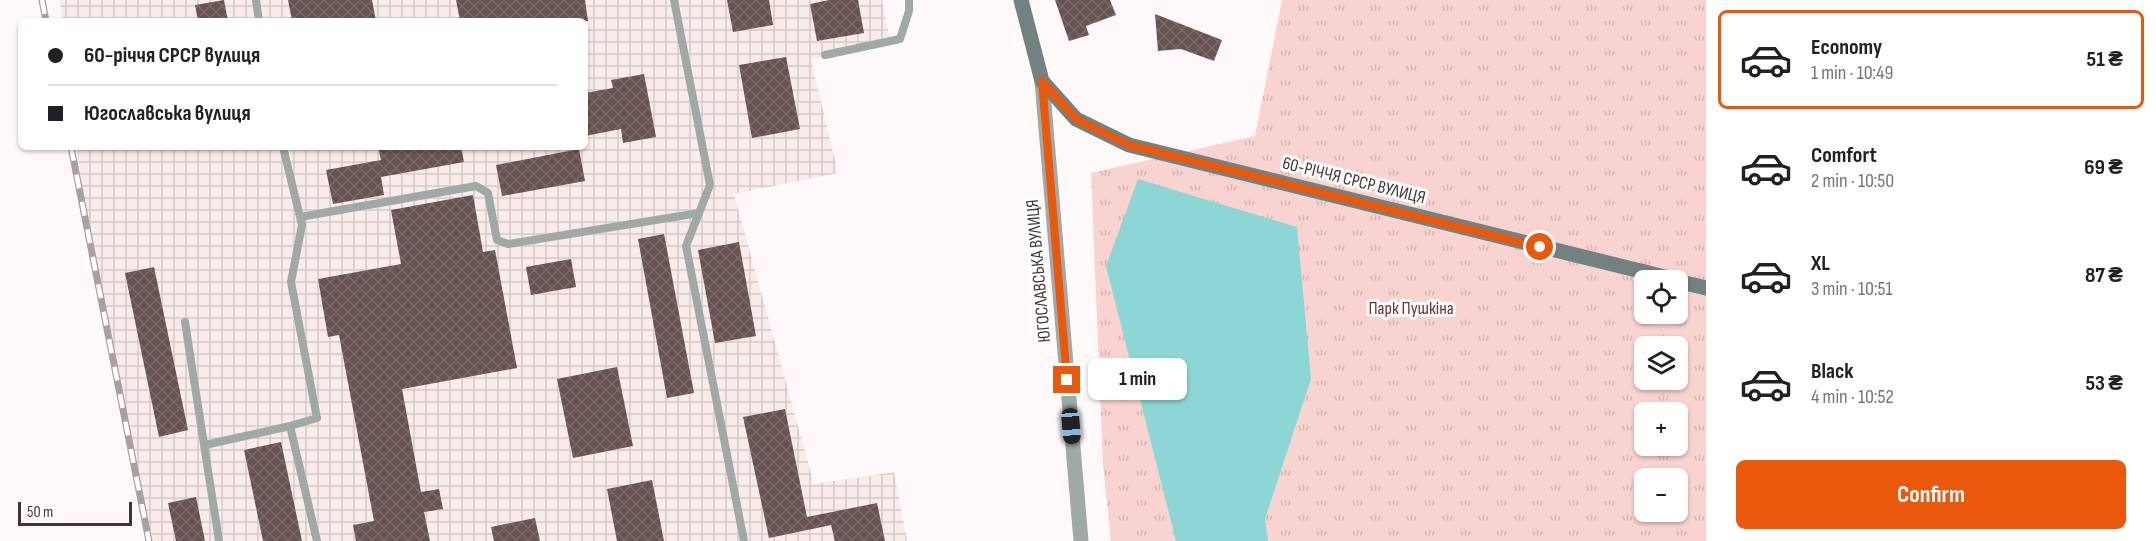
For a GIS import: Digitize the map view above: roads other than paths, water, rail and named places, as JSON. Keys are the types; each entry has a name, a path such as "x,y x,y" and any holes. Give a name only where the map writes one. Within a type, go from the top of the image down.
{"main road":[{"name":"ЮГОСЛАВСЬКА ВУЛИЦЯ","path":"1021,0 1042,81"},
{"name":"60-РІЧЧЯ СРСР ВУЛИЦЯ","path":"1042,81 1076,119 1129,145 1634,270"},
{"name":"60-РІЧЧЯ СРСР ВУЛИЦЯ","path":"1688,284 1706,288"}],"street":[{"name":"ЮГОСЛАВСЬКА ВУЛИЦЯ","path":"1042,81 1081,541"}],"lane":[{"path":"256,0 259,18"},
{"path":"674,0 710,185 686,246 744,541"},
{"path":"825,55 900,39 909,11 909,0"},
{"path":"205,445 317,418 291,282 302,225 284,150"},
{"path":"300,217 476,186 488,193 497,240 508,244 699,213"},
{"path":"185,322 219,541"},
{"path":"290,426 317,541"}],"water":[{"path":"1138,179 1297,227 1311,379 1265,519 1268,541 1176,541 1106,266"}],"railway":[{"path":"42,0 45,18"},
{"path":"72,150 149,541"}],"park label":[{"name":"Парк Пушкіна","path":"1411,308"}]}
